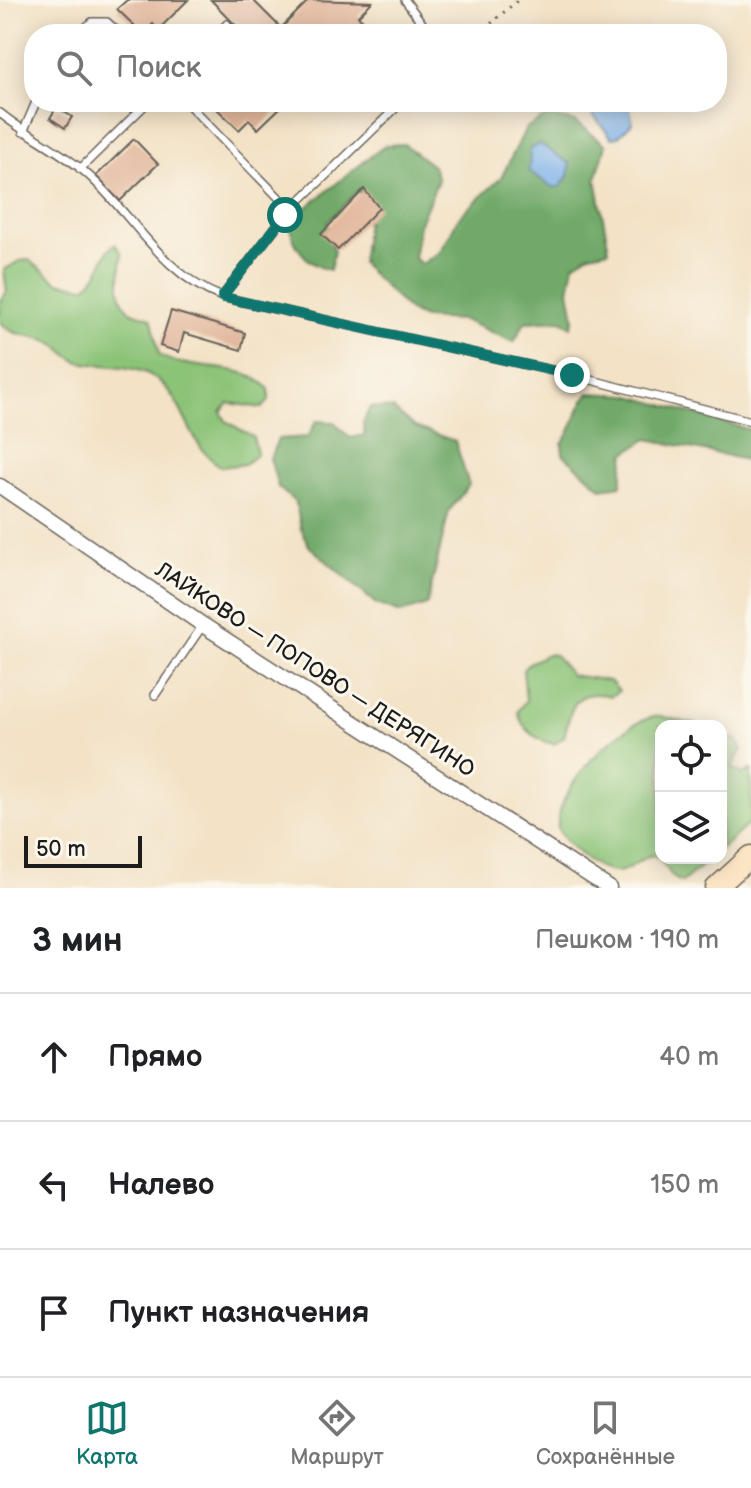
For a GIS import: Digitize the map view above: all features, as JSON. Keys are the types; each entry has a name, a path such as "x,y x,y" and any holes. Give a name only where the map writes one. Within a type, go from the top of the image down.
{"main road":[{"path":"716,888 751,856"}],"street":[{"name":"ЛАЙКОВО — ПОПОВО — ДЕРЯГИНО","path":"0,486 203,625 609,888"}],"lane":[{"path":"405,0 423,24"},
{"path":"90,24 109,24"},
{"path":"23,132 32,112"},
{"path":"80,169 138,112"},
{"path":"196,112 273,188 285,204 285,215"},
{"path":"222,297 285,215 392,112"},
{"path":"0,113 80,169 168,262 196,287 222,297 572,375 751,421"},
{"path":"155,695 203,625"}],"path":[{"path":"490,24 518,0"}],"green space":[{"path":"547,116 575,122 606,145 596,179 609,250 590,254 574,264 569,290 574,318 571,327 561,320 525,322 514,342 463,320 424,318 409,311 361,263 370,198 358,191 327,223 334,252 330,270 314,264 296,245 291,220 386,145 404,144 433,166 438,180 419,225 414,258 422,264 441,251 459,217 501,178 526,128"},
{"path":"115,244 122,253 120,286 123,303 128,309 152,320 159,355 172,361 245,374 269,389 269,401 262,408 229,403 221,412 226,421 253,437 257,454 245,464 222,467 210,458 193,435 173,397 152,376 127,368 80,362 50,342 12,331 0,322 0,300 7,292 4,270 19,261 29,260 58,282 85,287 96,276"},
{"path":"589,393 628,395 751,430 751,461 648,439 625,453 621,485 601,488 563,454 562,443"},
{"path":"370,407 393,409 415,427 455,441 469,485 449,511 427,605 401,613 376,604 309,546 301,529 296,503 278,487 270,458 278,439 308,437 316,421 334,422 350,438 365,435 363,423"},
{"path":"547,654 555,655 571,675 610,681 619,691 611,696 589,694 582,697 572,708 564,737 554,744 531,733 522,723 518,711 526,700 523,670 529,663"},
{"path":"659,716 677,720 655,720 655,856 644,858 623,871 610,871 593,863 562,835 558,828 560,812 578,776 593,758 609,742 644,720"},
{"path":"727,736 736,740 742,749 732,767 742,774 751,770 751,822 727,844"},
{"path":"663,864 704,864 682,882 673,877"}],"water":[{"path":"590,112 631,112 632,123 618,137 612,138"},
{"path":"540,144 570,164 568,176 560,187 552,187 529,171 530,149"}],"building":[{"path":"127,0 188,0 164,24 133,24 117,9"},
{"path":"211,0 253,0 277,24 234,24"},
{"path":"309,0 372,2 358,16 366,23 285,24"},
{"path":"54,112 64,112 72,117 65,128 50,118"},
{"path":"220,112 276,112 258,129 249,120 239,130"},
{"path":"134,139 158,164 120,201 96,176"},
{"path":"364,189 379,208 338,250 321,234"},
{"path":"171,311 245,333 241,350 184,333 179,352 160,346"}],"route":[{"path":"285,215 222,297 393,332 572,375"}]}
